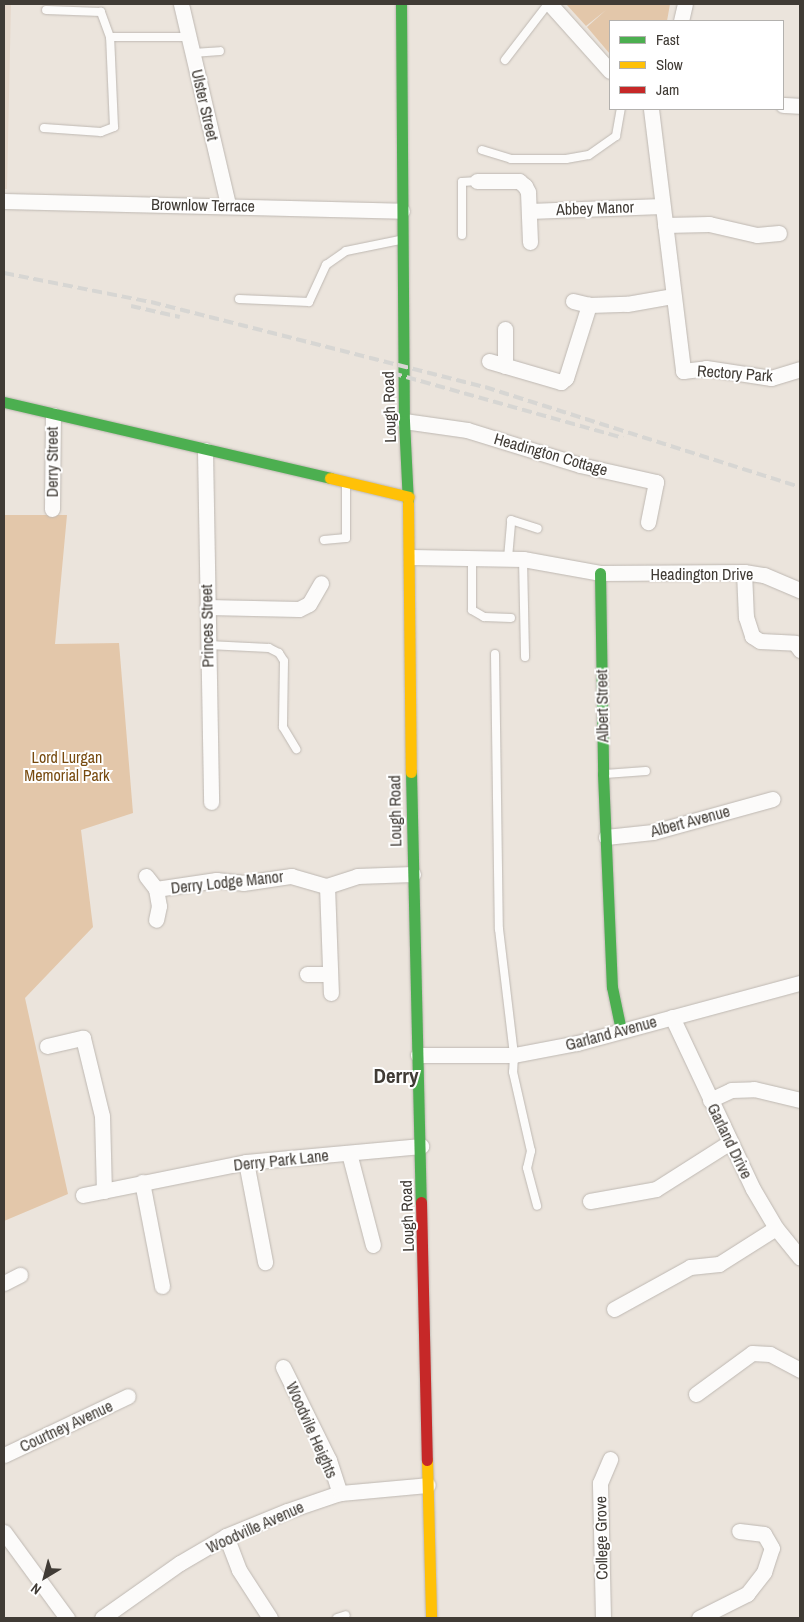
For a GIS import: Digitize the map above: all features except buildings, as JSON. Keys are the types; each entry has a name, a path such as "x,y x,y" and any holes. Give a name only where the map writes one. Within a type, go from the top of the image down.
{"main road":[{"name":"Lough Road","path":"401,4 402,240 399,268 399,321 411,557 413,874 431,1618"},
{"path":"4,402 409,497"},
{"name":"Albert Street","path":"600,573 603,774 612,987 621,1030"}],"street":[{"name":"Ulster Street","path":"181,4 228,205"},
{"path":"549,4 609,70"},
{"path":"681,20 685,4"},
{"path":"784,105 800,106"},
{"name":"Rectory Park","path":"651,110 684,371 706,368 771,378 800,368"},
{"path":"477,181 519,181 528,192 530,242"},
{"name":"Brownlow Terrace","path":"4,201 228,205 402,211"},
{"name":"Abbey Manor","path":"529,210 662,206"},
{"path":"665,225 709,224 757,235 779,233"},
{"path":"573,301 589,304 627,304 674,296"},
{"path":"489,361 561,382 566,378 589,304"},
{"path":"505,366 506,329"},
{"name":"Derry Street","path":"52,509 53,414"},
{"name":"Headington Cottage","path":"404,421 467,430 580,465 656,482 648,522"},
{"name":"Princes Street","path":"204,450 211,802"},
{"path":"411,557 523,559 600,573"},
{"path":"744,572 746,617 752,636 760,641 795,643 800,650"},
{"name":"Headington Drive","path":"600,573 744,572 764,575 800,590"},
{"path":"207,607 298,609 309,604 321,583"},
{"name":"Albert Avenue","path":"606,837 653,832 773,799"},
{"path":"331,993 327,886 356,876 413,874"},
{"name":"Derry Lodge Manor","path":"146,876 156,889 159,906 156,920"},
{"name":"Derry Lodge Manor","path":"156,889 216,880 243,883 291,876 327,886"},
{"path":"307,974 330,974"},
{"name":"Garland Avenue","path":"418,1055 514,1055 621,1030 800,983"},
{"name":"Garland Drive","path":"672,1017 730,1142 776,1228 800,1258"},
{"path":"47,1046 84,1038 102,1116 104,1191"},
{"path":"710,1100 731,1090 754,1089 800,1100"},
{"path":"590,1202 656,1189 730,1142"},
{"name":"Derry Park Lane","path":"83,1195 246,1162 421,1146"},
{"path":"349,1153 373,1245"},
{"path":"246,1162 265,1262"},
{"path":"142,1182 162,1286"},
{"path":"614,1309 690,1267 719,1264 776,1228"},
{"path":"4,1283 20,1275"},
{"path":"696,1394 752,1353 770,1354 800,1370"},
{"name":"Woodvile Heights","path":"283,1367 329,1460 340,1493"},
{"name":"Courtney Avenue","path":"4,1455 128,1396"},
{"name":"College Grove","path":"603,1618 600,1482 610,1459"},
{"name":"Woodville Avenue","path":"102,1618 180,1562 226,1536 340,1493 428,1485"},
{"path":"699,1618 747,1594 764,1572 772,1548 764,1534 739,1531"},
{"path":"4,1532 67,1618"},
{"path":"226,1536 239,1570 270,1618"}],"lane":[{"path":"505,60 538,12 549,4"},
{"path":"44,128 101,132 114,127 110,37 101,12 46,10"},
{"path":"110,37 189,37"},
{"path":"193,53 220,51"},
{"path":"482,150 510,159 566,159 589,155 616,136 621,110"},
{"path":"462,235 462,182 477,181"},
{"path":"239,299 309,302 326,265 346,251 402,240"},
{"path":"324,540 346,538 346,483"},
{"path":"508,558 511,520 538,529"},
{"path":"472,557 472,610 484,617 511,618"},
{"path":"523,559 525,658"},
{"path":"208,645 269,648 280,653 284,661 283,727 296,749"},
{"path":"495,654 500,929 514,1055 513,1072 531,1150 527,1168 537,1206"},
{"path":"603,774 646,771"},
{"path":"337,1618 346,1615"}],"shaded area":[{"path":"4,4 11,4 7,189 4,189"}],"green space":[{"path":"566,4 670,4 667,20 609,20 609,53 587,27 606,10 586,26"},
{"name":"Lord Lurgan Memorial Park","path":"4,515 67,515 55,644 119,643 133,813 81,830 93,927 25,998 68,1194 4,1221"}],"railway":[{"path":"4,273 151,302 485,387 800,487"},
{"path":"131,306 180,317"},
{"path":"392,373 623,438"}],"traffic: fast":[{"path":"401,4 404,421 408,503"},
{"path":"4,402 330,478"},
{"path":"600,573 603,774 612,987 621,1030"},
{"path":"411,772 421,1202"}],"traffic: slow":[{"path":"330,478 409,497"},
{"path":"408,503 411,772"},
{"path":"427,1460 431,1618"}],"traffic: jam":[{"path":"421,1202 427,1460"}],"district":[{"name":"Derry","path":"396,1076"}]}
